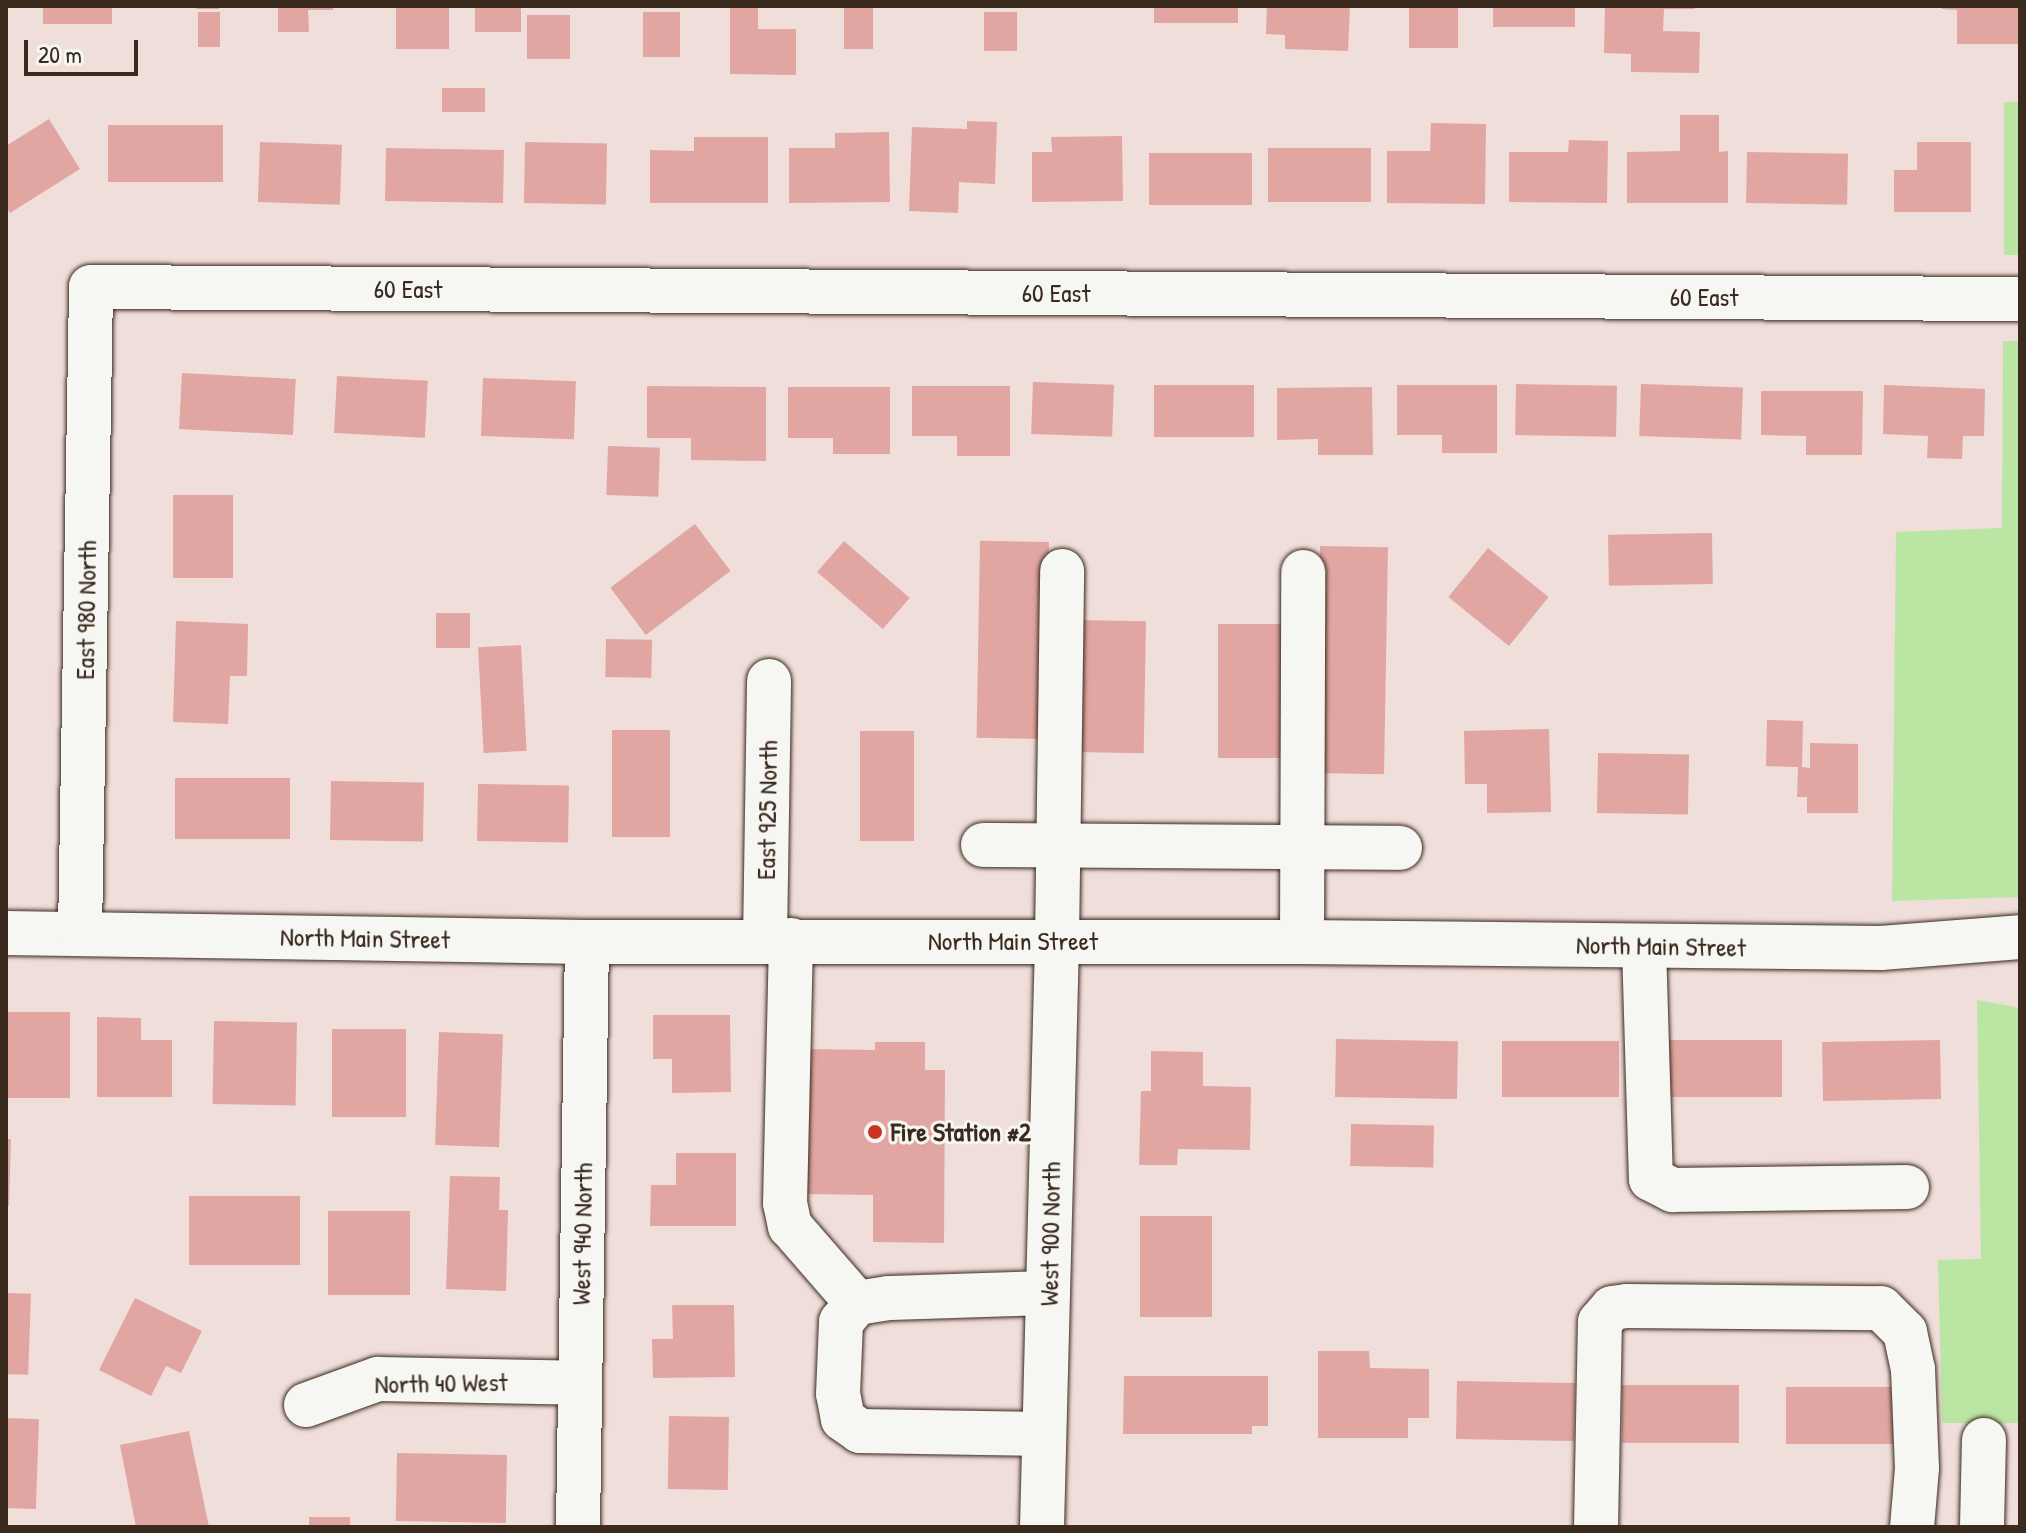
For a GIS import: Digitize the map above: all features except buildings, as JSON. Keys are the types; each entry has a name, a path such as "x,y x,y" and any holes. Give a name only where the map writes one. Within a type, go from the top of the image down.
{"street":[{"name":"60 East","path":"91,287 2020,299"},
{"name":"East 980 North","path":"80,933 91,287"},
{"name":"West 900 North","path":"1042,1527 1057,942 1062,571"},
{"path":"1302,942 1303,572"},
{"name":"East 925 North","path":"769,681 785,1203 790,1226 857,1303"},
{"path":"983,845 1400,848"},
{"name":"North Main Street","path":"6,933 587,942 1302,942 1881,948 2020,937"},
{"name":"West 940 North","path":"578,1527 587,942"},
{"path":"1644,946 1651,1179 1673,1190 1907,1187"},
{"path":"1044,1434 860,1431 843,1419 838,1394 841,1322 857,1303 889,1298 1048,1293"},
{"path":"1596,1527 1600,1322 1612,1308 1627,1306 1881,1308 1905,1332 1913,1369 1917,1468 1912,1527"},
{"name":"North 40 West","path":"306,1405 378,1379 579,1383"},
{"path":"1982,1527 1984,1440"}],"green space":[{"path":"2004,102 2020,102 2020,255 2004,255"},
{"path":"2003,341 2020,341 2020,897 1892,901 1896,532 2002,528"},
{"path":"1977,1000 2020,1008 2020,1527 2018,1423 1942,1423 1938,1260 1981,1259"}],"place":[{"name":"Fire Station #2","path":"875,1132"}]}
